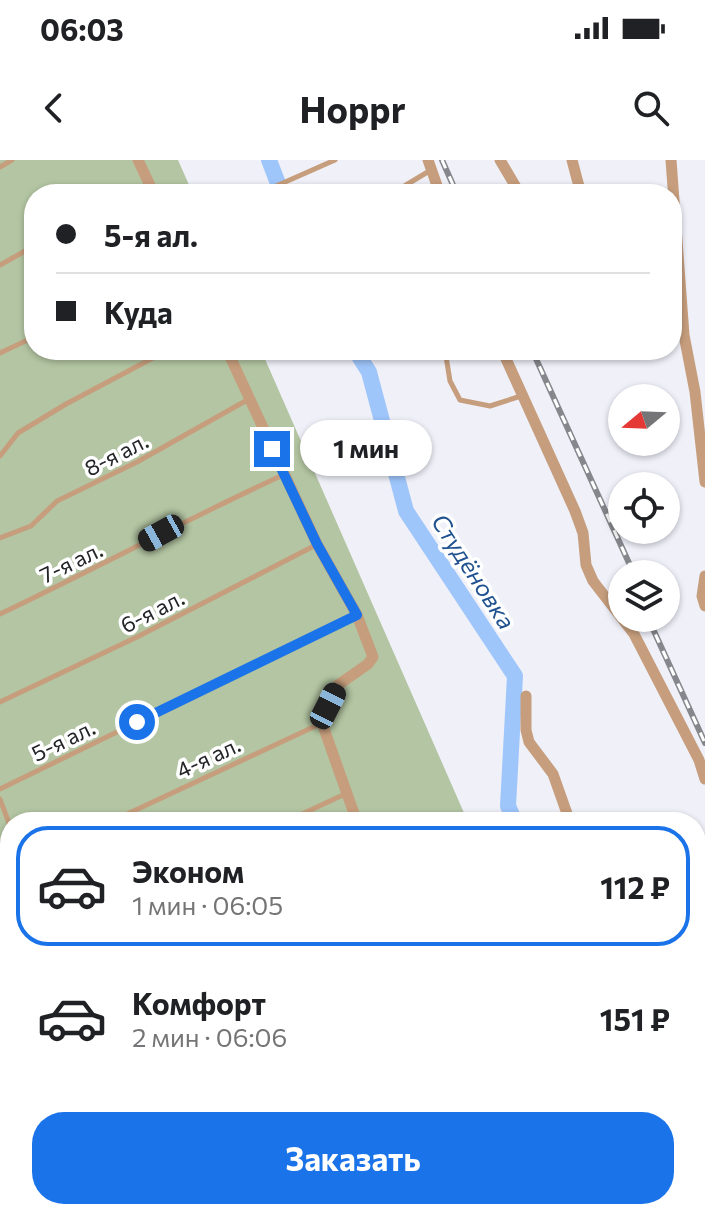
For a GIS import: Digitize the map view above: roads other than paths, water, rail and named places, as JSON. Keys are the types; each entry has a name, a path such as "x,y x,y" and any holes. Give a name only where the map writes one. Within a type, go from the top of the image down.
{"street":[{"path":"138,160 149,184"},
{"path":"500,160 514,184"},
{"path":"572,160 578,184"},
{"path":"671,160 673,184"},
{"path":"430,164 437,184"},
{"path":"682,308 705,482"},
{"path":"231,360 317,544 357,615 373,657 338,685 322,723 353,812"},
{"path":"506,360 575,511 583,533 586,565 593,581 642,648 699,760 705,779"},
{"path":"705,576 702,596 705,606"},
{"path":"526,696 529,742 553,774 566,812"}],"lane":[{"path":"0,167 12,160"},
{"path":"281,184 335,160"},
{"path":"404,184 430,164"},
{"path":"0,265 24,252"},
{"path":"0,353 24,342"},
{"path":"0,456 18,433 149,360"},
{"path":"447,360 450,381 460,400 490,406 522,396"},
{"name":"8-я ал.","path":"0,538 31,526 57,501 137,462 249,399"},
{"name":"7-я ал.","path":"0,614 94,570 183,521 284,474"},
{"name":"6-я ал.","path":"0,702 137,637 317,544"},
{"name":"5-я ал.","path":"0,789 357,615"},
{"name":"4-я ал.","path":"131,812 322,723"},
{"path":"306,812 345,793"}],"waterway":[{"name":"Студёновка","path":"269,160 278,184"},
{"name":"Студёновка","path":"361,360 369,372 406,511 515,676 508,806 511,812"}],"railway":[{"path":"442,160 453,184"},
{"path":"537,360 628,560"},
{"path":"654,632 705,743"}]}
